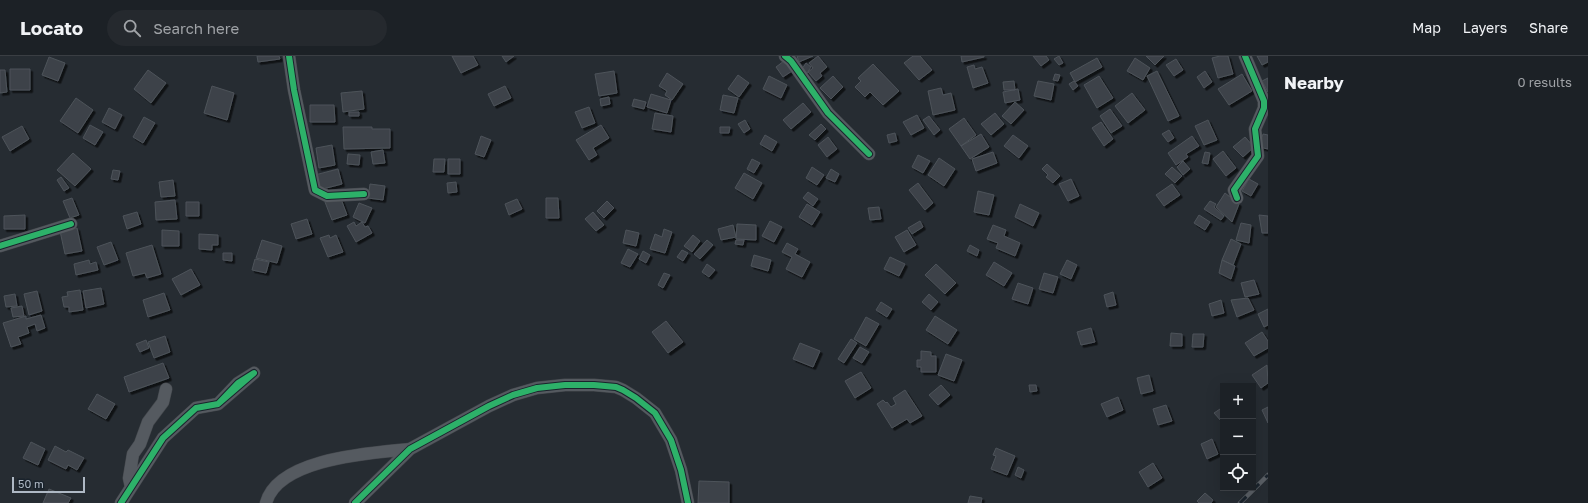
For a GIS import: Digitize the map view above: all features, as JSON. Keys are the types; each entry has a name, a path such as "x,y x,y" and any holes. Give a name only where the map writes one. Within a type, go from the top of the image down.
{"street":[{"path":"289,56 294,90 315,190 327,196 364,194"},
{"path":"785,56 791,61 828,113 869,154"},
{"path":"1237,198 1234,190 1258,156 1255,129 1264,108 1264,101 1245,56"},
{"path":"0,246 71,224"},
{"path":"355,503 410,449 465,418 514,395 537,388 565,385 616,387 636,398 655,413 671,440 681,470 688,503"},
{"path":"131,487 129,478 133,454 140,444 148,422 163,402 166,388"},
{"path":"121,503 163,438 196,408 218,404"},
{"path":"266,503 269,493 279,483 288,475 301,469 350,456 410,449"}],"building":[{"path":"257,56 279,56 280,59 258,62"},
{"path":"452,56 473,56 478,65 461,73"},
{"path":"502,56 514,56 506,62"},
{"path":"797,56 813,56 799,62"},
{"path":"818,56 827,67 820,73 822,76 816,81 808,72 813,68 809,63"},
{"path":"913,56 920,56 932,70 919,80 904,63"},
{"path":"961,56 984,56 984,57 962,62"},
{"path":"1033,56 1046,56 1049,60 1041,66"},
{"path":"1059,56 1063,63 1059,65 1054,59"},
{"path":"1146,56 1164,56 1155,65"},
{"path":"1228,56 1233,74 1218,78 1212,58"},
{"path":"1257,56 1268,56 1268,62 1262,65"},
{"path":"49,57 65,63 58,81 42,75"},
{"path":"1097,58 1102,67 1075,82 1070,73"},
{"path":"1135,58 1150,68 1143,80 1127,71"},
{"path":"1176,59 1183,70 1174,76 1166,65"},
{"path":"784,61 792,71 783,77 776,67"},
{"path":"806,63 811,67 807,73 802,69"},
{"path":"873,64 899,91 883,105 870,92 865,97 855,87 861,81 858,78"},
{"path":"974,65 975,69 982,67 988,83 973,88 967,67"},
{"path":"10,69 30,69 30,90 10,90"},
{"path":"0,70 5,70 7,92 0,93"},
{"path":"148,70 166,83 151,103 134,89"},
{"path":"614,71 617,93 599,96 595,74"},
{"path":"1157,71 1179,116 1168,121 1147,76"},
{"path":"1205,71 1212,82 1204,88 1197,77"},
{"path":"667,73 683,84 672,100 665,95 667,91 659,86"},
{"path":"1055,74 1060,75 1058,81 1053,80"},
{"path":"1242,74 1252,91 1229,105 1218,89"},
{"path":"738,75 749,83 739,97 728,89"},
{"path":"769,76 787,85 781,98 763,89"},
{"path":"833,76 843,87 831,99 820,88"},
{"path":"1099,76 1113,98 1097,108 1084,85"},
{"path":"1268,78 1268,92 1262,81"},
{"path":"1014,81 1015,90 1004,90 1003,82"},
{"path":"1038,81 1054,84 1051,100 1034,96"},
{"path":"1074,81 1078,86 1073,90 1069,84"},
{"path":"212,86 234,93 227,120 204,113"},
{"path":"505,86 511,98 494,106 488,94"},
{"path":"941,88 943,95 951,93 955,110 933,115 928,91"},
{"path":"1018,89 1020,100 1005,103 1003,92"},
{"path":"362,91 364,109 343,112 341,93"},
{"path":"1132,93 1145,110 1128,123 1115,106"},
{"path":"651,94 671,100 667,113 647,107"},
{"path":"723,95 738,98 734,113 720,110"},
{"path":"609,97 610,104 601,106 600,99"},
{"path":"76,98 93,110 78,133 60,121"},
{"path":"634,99 646,102 644,109 632,106"},
{"path":"1015,102 1024,110 1011,124 1002,116"},
{"path":"803,103 811,112 791,129 783,120"},
{"path":"310,105 334,105 335,122 310,122"},
{"path":"589,107 595,123 582,128 575,112"},
{"path":"109,108 122,115 115,129 102,122"},
{"path":"1110,109 1122,126 1111,133 1100,116"},
{"path":"349,112 359,112 359,116 349,116"},
{"path":"655,113 673,116 671,132 652,129"},
{"path":"995,113 1004,124 991,135 981,124"},
{"path":"917,115 924,128 911,135 903,122"},
{"path":"929,116 940,130 934,135 923,120"},
{"path":"144,117 155,123 143,143 133,137"},
{"path":"964,118 976,135 961,146 949,129"},
{"path":"745,120 750,129 744,133 738,124"},
{"path":"1208,120 1217,140 1204,145 1195,126"},
{"path":"1101,122 1113,139 1104,146 1092,128"},
{"path":"821,124 826,129 815,140 809,135"},
{"path":"90,125 103,132 95,145 83,138"},
{"path":"601,125 609,138 593,148 597,155 589,160 576,140"},
{"path":"22,126 29,139 10,151 2,137"},
{"path":"343,127 372,127 372,129 390,129 390,148 344,149"},
{"path":"720,127 730,127 729,133 720,133"},
{"path":"1169,130 1174,138 1168,142 1162,134"},
{"path":"895,133 897,141 889,143 887,135"},
{"path":"981,134 989,147 970,159 961,146"},
{"path":"1263,134 1268,135 1268,149 1259,147"},
{"path":"765,135 777,142 772,151 760,144"},
{"path":"1013,135 1028,146 1019,158 1004,146"},
{"path":"481,136 491,140 484,157 475,154"},
{"path":"1192,136 1199,146 1186,154 1188,157 1176,165 1168,153"},
{"path":"828,137 837,149 827,157 818,145"},
{"path":"1245,137 1254,147 1243,157 1233,147"},
{"path":"332,145 335,165 319,168 316,148"},
{"path":"383,150 385,163 373,164 371,152"},
{"path":"1223,151 1236,168 1226,176 1213,159"},
{"path":"993,152 997,163 976,171 972,159"},
{"path":"1205,152 1210,153 1208,164 1202,163"},
{"path":"73,153 91,169 75,186 57,170"},
{"path":"348,154 360,155 359,165 347,164"},
{"path":"918,155 930,161 923,173 912,167"},
{"path":"939,158 955,169 944,186 928,175"},
{"path":"434,159 445,159 444,172 433,172"},
{"path":"448,159 460,159 460,174 448,174"},
{"path":"752,159 760,163 754,173 747,169"},
{"path":"1183,161 1190,169 1183,175 1177,167"},
{"path":"1047,164 1060,176 1053,183 1046,177 1048,175 1042,169"},
{"path":"812,167 824,175 817,185 806,178"},
{"path":"1172,167 1182,176 1175,183 1165,174"},
{"path":"338,169 342,184 319,190 315,175"},
{"path":"831,169 839,174 835,182 826,178"},
{"path":"113,170 120,171 118,180 111,179"},
{"path":"744,173 762,183 753,199 735,188"},
{"path":"61,177 69,188 64,191 57,180"},
{"path":"1071,179 1079,196 1068,201 1059,184"},
{"path":"1249,179 1258,184 1251,196 1242,191"},
{"path":"173,180 175,196 161,197 159,182"},
{"path":"456,182 457,192 448,193 447,183"},
{"path":"918,183 933,203 925,210 909,190"},
{"path":"370,184 385,186 383,200 368,198"},
{"path":"1172,184 1180,195 1164,206 1156,195"},
{"path":"978,191 994,195 989,215 974,212"},
{"path":"808,192 818,199 813,206 803,198"},
{"path":"1225,193 1239,204 1232,222 1216,207"},
{"path":"72,198 79,215 70,218 63,201"},
{"path":"546,198 558,198 559,218 546,218"},
{"path":"334,199 341,199 347,215 332,220 325,202"},
{"path":"517,199 522,209 509,215 505,204"},
{"path":"175,200 177,219 156,220 155,202"},
{"path":"607,201 614,208 604,218 597,211"},
{"path":"1210,201 1216,204 1214,207 1224,216 1221,220 1204,209"},
{"path":"186,202 199,202 199,216 186,216"},
{"path":"359,203 372,208 365,223 353,217"},
{"path":"807,204 820,212 812,225 799,217"},
{"path":"1020,204 1039,213 1033,226 1015,217"},
{"path":"879,207 881,219 870,220 868,208"},
{"path":"137,212 141,224 127,229 123,216"},
{"path":"593,212 604,225 596,231 585,219"},
{"path":"25,215 25,229 4,229 4,216"},
{"path":"1199,215 1210,222 1205,230 1194,223"},
{"path":"1259,215 1268,216 1268,233 1262,233"},
{"path":"307,219 312,234 296,239 291,224"},
{"path":"770,221 782,227 774,242 762,236"},
{"path":"920,221 923,227 912,234 908,228"},
{"path":"354,222 356,226 362,222 365,227 368,226 372,233 356,242 347,226"},
{"path":"1241,223 1251,225 1249,243 1236,240"},
{"path":"737,224 756,225 756,240 736,239"},
{"path":"733,225 736,237 721,240 718,229"},
{"path":"993,225 1006,230 1004,236 1020,243 1015,256 996,248 998,243 987,239"},
{"path":"77,228 82,251 65,254 60,231"},
{"path":"664,229 672,232 665,253 650,249 655,234 662,237"},
{"path":"162,230 179,231 179,246 162,246"},
{"path":"626,230 639,233 636,246 623,243"},
{"path":"907,230 916,245 904,252 895,237"},
{"path":"199,234 218,235 218,245 212,245 212,250 199,249"},
{"path":"329,235 330,238 336,235 343,252 328,257 320,238"},
{"path":"693,235 700,241 692,252 684,246"},
{"path":"1231,239 1241,244 1233,265 1222,260"},
{"path":"262,240 282,246 277,263 256,258"},
{"path":"707,240 713,245 700,259 694,254"},
{"path":"736,240 744,240 743,245 735,244"},
{"path":"111,242 118,260 104,265 97,247"},
{"path":"787,243 798,249 795,254 810,262 802,277 786,269 792,257 782,252"},
{"path":"152,245 161,274 147,278 145,273 133,276 126,253"},
{"path":"970,245 979,250 977,256 967,251"},
{"path":"628,249 638,254 630,267 621,263"},
{"path":"682,250 688,253 683,261 677,257"},
{"path":"643,251 650,255 646,263 639,259"},
{"path":"223,253 232,253 232,261 223,260"},
{"path":"754,255 771,260 768,271 751,266"},
{"path":"890,257 905,264 899,276 884,269"},
{"path":"255,259 269,262 266,273 252,270"},
{"path":"89,260 90,264 96,262 98,270 76,275 74,264"},
{"path":"1067,260 1077,265 1071,279 1060,274"},
{"path":"1222,260 1235,266 1231,279 1219,273"},
{"path":"994,262 1012,273 1004,286 986,275"},
{"path":"707,264 715,270 709,277 702,272"},
{"path":"936,264 956,283 945,294 925,275"},
{"path":"191,269 200,285 181,295 172,279"},
{"path":"664,273 670,275 663,288 658,285"},
{"path":"1044,273 1058,277 1053,293 1039,289"},
{"path":"1254,280 1259,294 1245,297 1241,283"},
{"path":"1018,283 1033,288 1028,304 1012,299"},
{"path":"101,288 104,304 86,308 83,291"},
{"path":"80,290 83,310 69,312 69,307 64,307 62,297 68,296 67,292"},
{"path":"37,291 42,311 29,315 24,294"},
{"path":"1113,292 1116,305 1107,307 1104,295"},
{"path":"164,293 170,310 148,317 143,300"},
{"path":"15,294 17,306 6,307 4,296"},
{"path":"929,294 938,302 931,310 922,302"},
{"path":"1248,298 1254,310 1237,317 1231,300"},
{"path":"1221,300 1224,313 1212,316 1209,304"},
{"path":"881,302 892,309 887,317 876,310"},
{"path":"22,306 24,316 13,317 11,308"},
{"path":"1268,309 1268,325 1264,327 1258,314"},
{"path":"41,315 45,328 37,331 35,324 27,327 29,333 18,337 21,344 11,347 3,323 26,316 26,319"},
{"path":"935,316 957,330 948,344 926,330"},
{"path":"866,317 879,324 866,346 854,339"},
{"path":"666,321 683,342 668,353 652,332"},
{"path":"1091,328 1095,342 1081,345 1077,332"},
{"path":"1262,332 1268,341 1268,348 1254,356 1245,343"},
{"path":"1171,333 1182,334 1182,346 1170,346"},
{"path":"1193,334 1204,334 1203,347 1192,347"},
{"path":"165,336 170,352 154,358 148,342"},
{"path":"851,339 857,343 844,363 838,359"},
{"path":"146,340 149,348 140,352 136,344"},
{"path":"800,343 820,351 813,367 793,359"},
{"path":"860,347 869,352 862,363 853,358"},
{"path":"921,351 931,352 931,356 936,356 936,372 921,372 921,367 917,367 917,360 921,360"},
{"path":"946,354 962,360 954,381 938,375"},
{"path":"163,363 169,378 129,392 124,377"},
{"path":"1267,365 1268,383 1261,388 1252,375"},
{"path":"861,372 871,388 855,398 845,381"},
{"path":"1149,375 1153,391 1141,394 1137,378"},
{"path":"941,385 950,395 938,405 929,395"},
{"path":"1029,385 1036,385 1037,391 1030,392"},
{"path":"905,390 922,416 910,423 907,419 892,428 877,404 883,400 891,407 896,404 893,398"},
{"path":"97,394 115,404 106,419 88,409"},
{"path":"1118,397 1123,410 1107,417 1101,404"},
{"path":"1166,405 1172,421 1158,425 1153,409"},
{"path":"1268,407 1268,423 1262,410"},
{"path":"1220,409 1220,420 1214,413"},
{"path":"1212,439 1218,454 1207,459 1201,444"},
{"path":"31,442 45,449 38,465 23,458"},
{"path":"55,446 66,452 68,450 84,458 77,470 68,465 66,469 48,460"},
{"path":"996,448 1015,456 1007,475 991,469 996,456 993,455"},
{"path":"1153,463 1162,478 1148,487 1139,472"},
{"path":"1018,467 1024,470 1021,478 1015,475"},
{"path":"699,481 729,482 729,503 698,503"},
{"path":"49,489 71,498 68,503 43,503"},
{"path":"1205,493 1213,500 1211,503 1199,503 1197,501"},
{"path":"970,496 982,498 981,503 968,503"}],"railway":[{"path":"1240,503 1268,475"}],"cycle path":[{"path":"289,56 294,90 315,190 327,196 364,194"},
{"path":"785,56 791,61 828,113 869,154"},
{"path":"1237,198 1234,190 1258,156 1255,129 1264,108 1264,101 1245,56"},
{"path":"0,246 71,224"},
{"path":"121,503 163,438 196,408 218,404 254,373 238,383 218,404"},
{"path":"355,503 410,449 489,406 513,395 537,388 565,385 616,387 636,398 655,413 671,440 681,470 688,503"}]}
